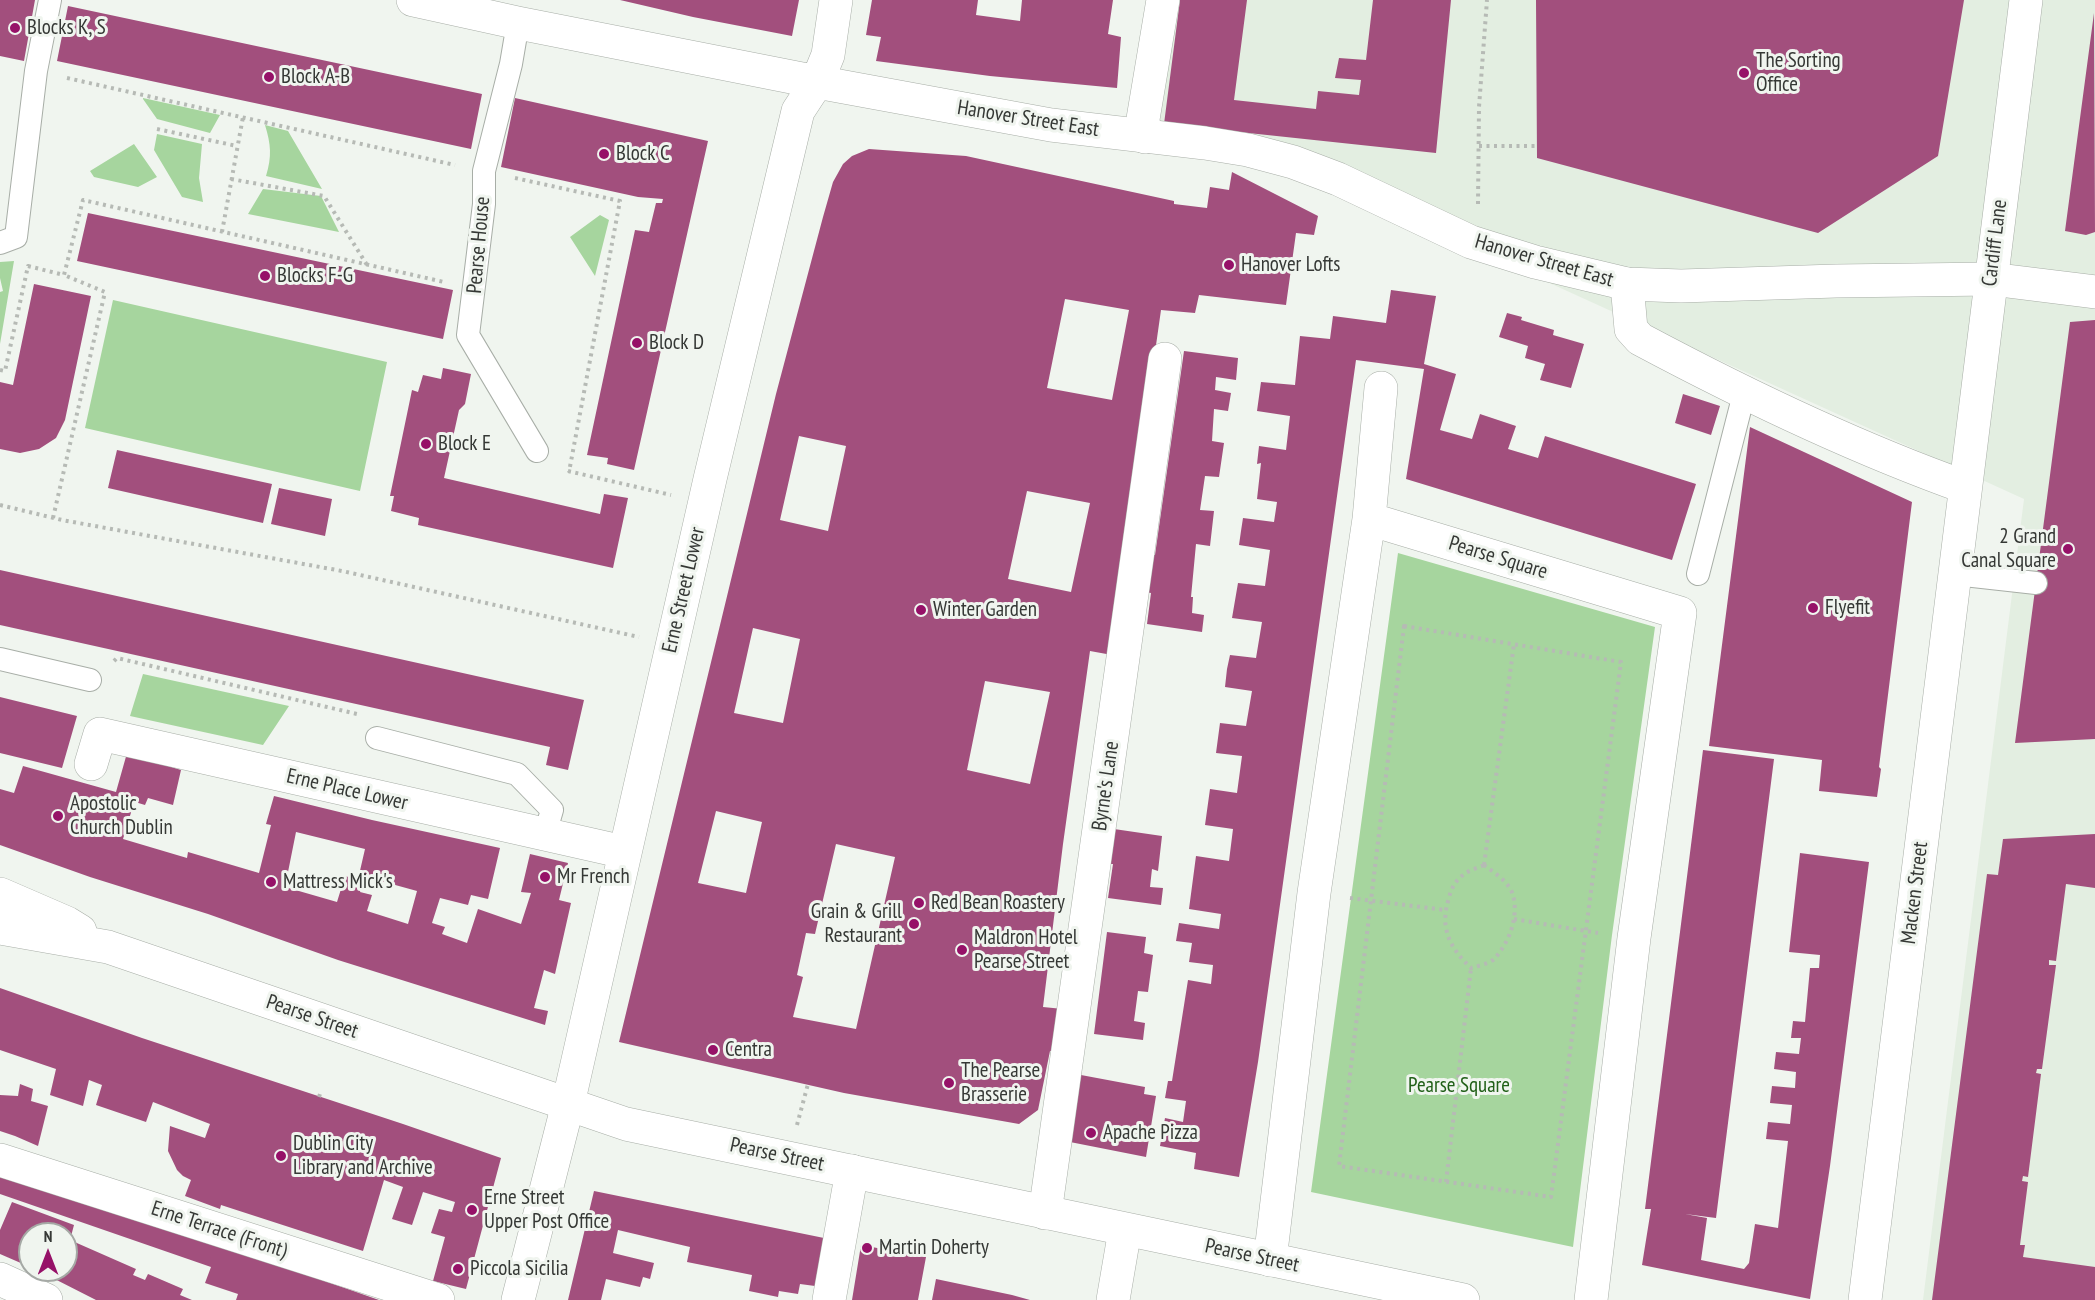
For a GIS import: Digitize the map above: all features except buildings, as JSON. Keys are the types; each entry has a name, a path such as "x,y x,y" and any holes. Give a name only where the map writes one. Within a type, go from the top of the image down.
{"street":[{"name":"Hanover Street East","path":"413,0 518,24 1051,125 1216,144 1248,150 1293,162 1338,178 1479,244 1535,262 1626,284 1681,286 1991,279 2095,292"},
{"name":"Erne Street Lower","path":"518,1300 568,1104 704,503 798,111 817,82 828,55 836,0"},
{"path":"1145,137 1143,119 1162,0"},
{"name":"Cardiff Lane","path":"1965,487 2026,0"},
{"name":"Hanover Street East","path":"1626,284 1631,329 1640,339 1744,394 1907,467 1965,487"},
{"name":"Byrne's Lane","path":"1045,1213 1166,360"},
{"path":"1270,1260 1314,893 1369,519 1381,388"},
{"name":"Macken Street","path":"1865,1300 1965,487"},
{"name":"Pearse Square","path":"1369,519 1680,613 1634,938 1591,1300"},
{"name":"Erne Place Lower","path":"91,764 100,734 624,852"},
{"name":"Pearse Street","path":"0,894 67,923 108,947"},
{"name":"Pearse Street","path":"0,928 108,947 626,1124 1270,1260 1414,1295 1463,1300"},
{"name":"Erne Terrace (Front)","path":"0,1160 438,1300"},
{"path":"829,1300 852,1171"},
{"path":"1113,1300 1125,1230"},
{"path":"0,1279 46,1300"}],"lane":[{"path":"0,243 16,237 36,71 50,0"},
{"name":"Pearse House","path":"518,24 511,64 484,171 484,204 468,335 537,451"},
{"path":"1698,574 1744,394"},
{"path":"1955,574 2036,583"},
{"path":"0,659 90,680"},
{"path":"377,738 517,774 552,810 544,834"}],"path":[{"path":"1479,244 1479,107 1487,0"},
{"path":"36,71 620,201 569,472"},
{"path":"222,231 243,117"},
{"path":"158,129 237,146"},
{"path":"1479,146 1538,146"},
{"path":"231,179 324,196 367,265"},
{"path":"64,275 84,200 475,290"},
{"path":"0,370 5,371 28,266 64,275 105,292 53,518"},
{"path":"537,451 569,472 704,503"},
{"path":"0,505 53,518 342,571 672,643"},
{"path":"1404,626 1621,662 1551,1197 1339,1166 1371,901 1404,626"},
{"path":"1484,865 1514,644"},
{"path":"90,680 117,658 363,715 377,738"},
{"path":"1471,968 1457,955 1447,936 1445,910 1452,887 1464,874 1484,865"},
{"path":"1471,968 1491,961 1505,943 1514,919 1513,894 1500,876 1484,865"},
{"path":"1371,901 1445,910"},
{"path":"1514,919 1585,931"},
{"path":"1446,1182 1471,968"},
{"path":"805,1097 808,1084"},
{"path":"319,1097 321,1091"}],"shaded area":[{"path":"1154,0 2095,0 2095,1300 1923,1300 2024,499 1242,143 1143,119"}],"green space":[{"path":"143,99 220,115 210,133 157,119"},
{"path":"265,125 288,131 322,189 266,176 270,150"},
{"path":"157,134 202,144 199,178 203,202 182,197 154,150"},
{"path":"134,144 157,177 138,187 94,177 90,171"},
{"path":"263,189 321,196 339,232 248,214"},
{"path":"600,215 609,220 595,276 570,237"},
{"path":"14,261 0,344 0,292 3,291 0,262"},
{"path":"113,300 387,362 360,491 85,428"},
{"name":"Pearse Square","path":"1398,553 1655,627 1612,935 1573,1247 1311,1192"},
{"path":"143,674 289,706 263,745 130,716"}],"place":[{"name":"Blocks K, S","path":"15,28"},
{"name":"The Sorting Office","path":"1744,73"},
{"name":"Block A-B","path":"269,77"},
{"name":"Block C","path":"604,154"},
{"name":"Hanover Lofts","path":"1229,265"},
{"name":"Blocks F-G","path":"265,276"},
{"name":"Block D","path":"637,343"},
{"name":"Block E","path":"426,444"},
{"name":"2 Grand Canal Square","path":"2068,549"},
{"name":"Flyefit","path":"1813,608"},
{"name":"Winter Garden","path":"921,610"},
{"name":"Apostolic Church Dublin","path":"58,816"},
{"name":"Mr French","path":"545,877"},
{"name":"Mattress Mick's","path":"271,882"},
{"name":"Red Bean Roastery","path":"919,903"},
{"name":"Grain & Grill Restaurant","path":"914,924"},
{"name":"Maldron Hotel Pearse Street","path":"962,950"},
{"name":"Centra","path":"713,1050"},
{"name":"The Pearse Brasserie","path":"949,1083"},
{"name":"Apache Pizza","path":"1091,1133"},
{"name":"Dublin City Library and Archive","path":"281,1156"},
{"name":"Erne Street Upper Post Office","path":"472,1210"},
{"name":"Martin Doherty","path":"867,1248"},
{"name":"Piccola Sicilia","path":"458,1269"}]}
